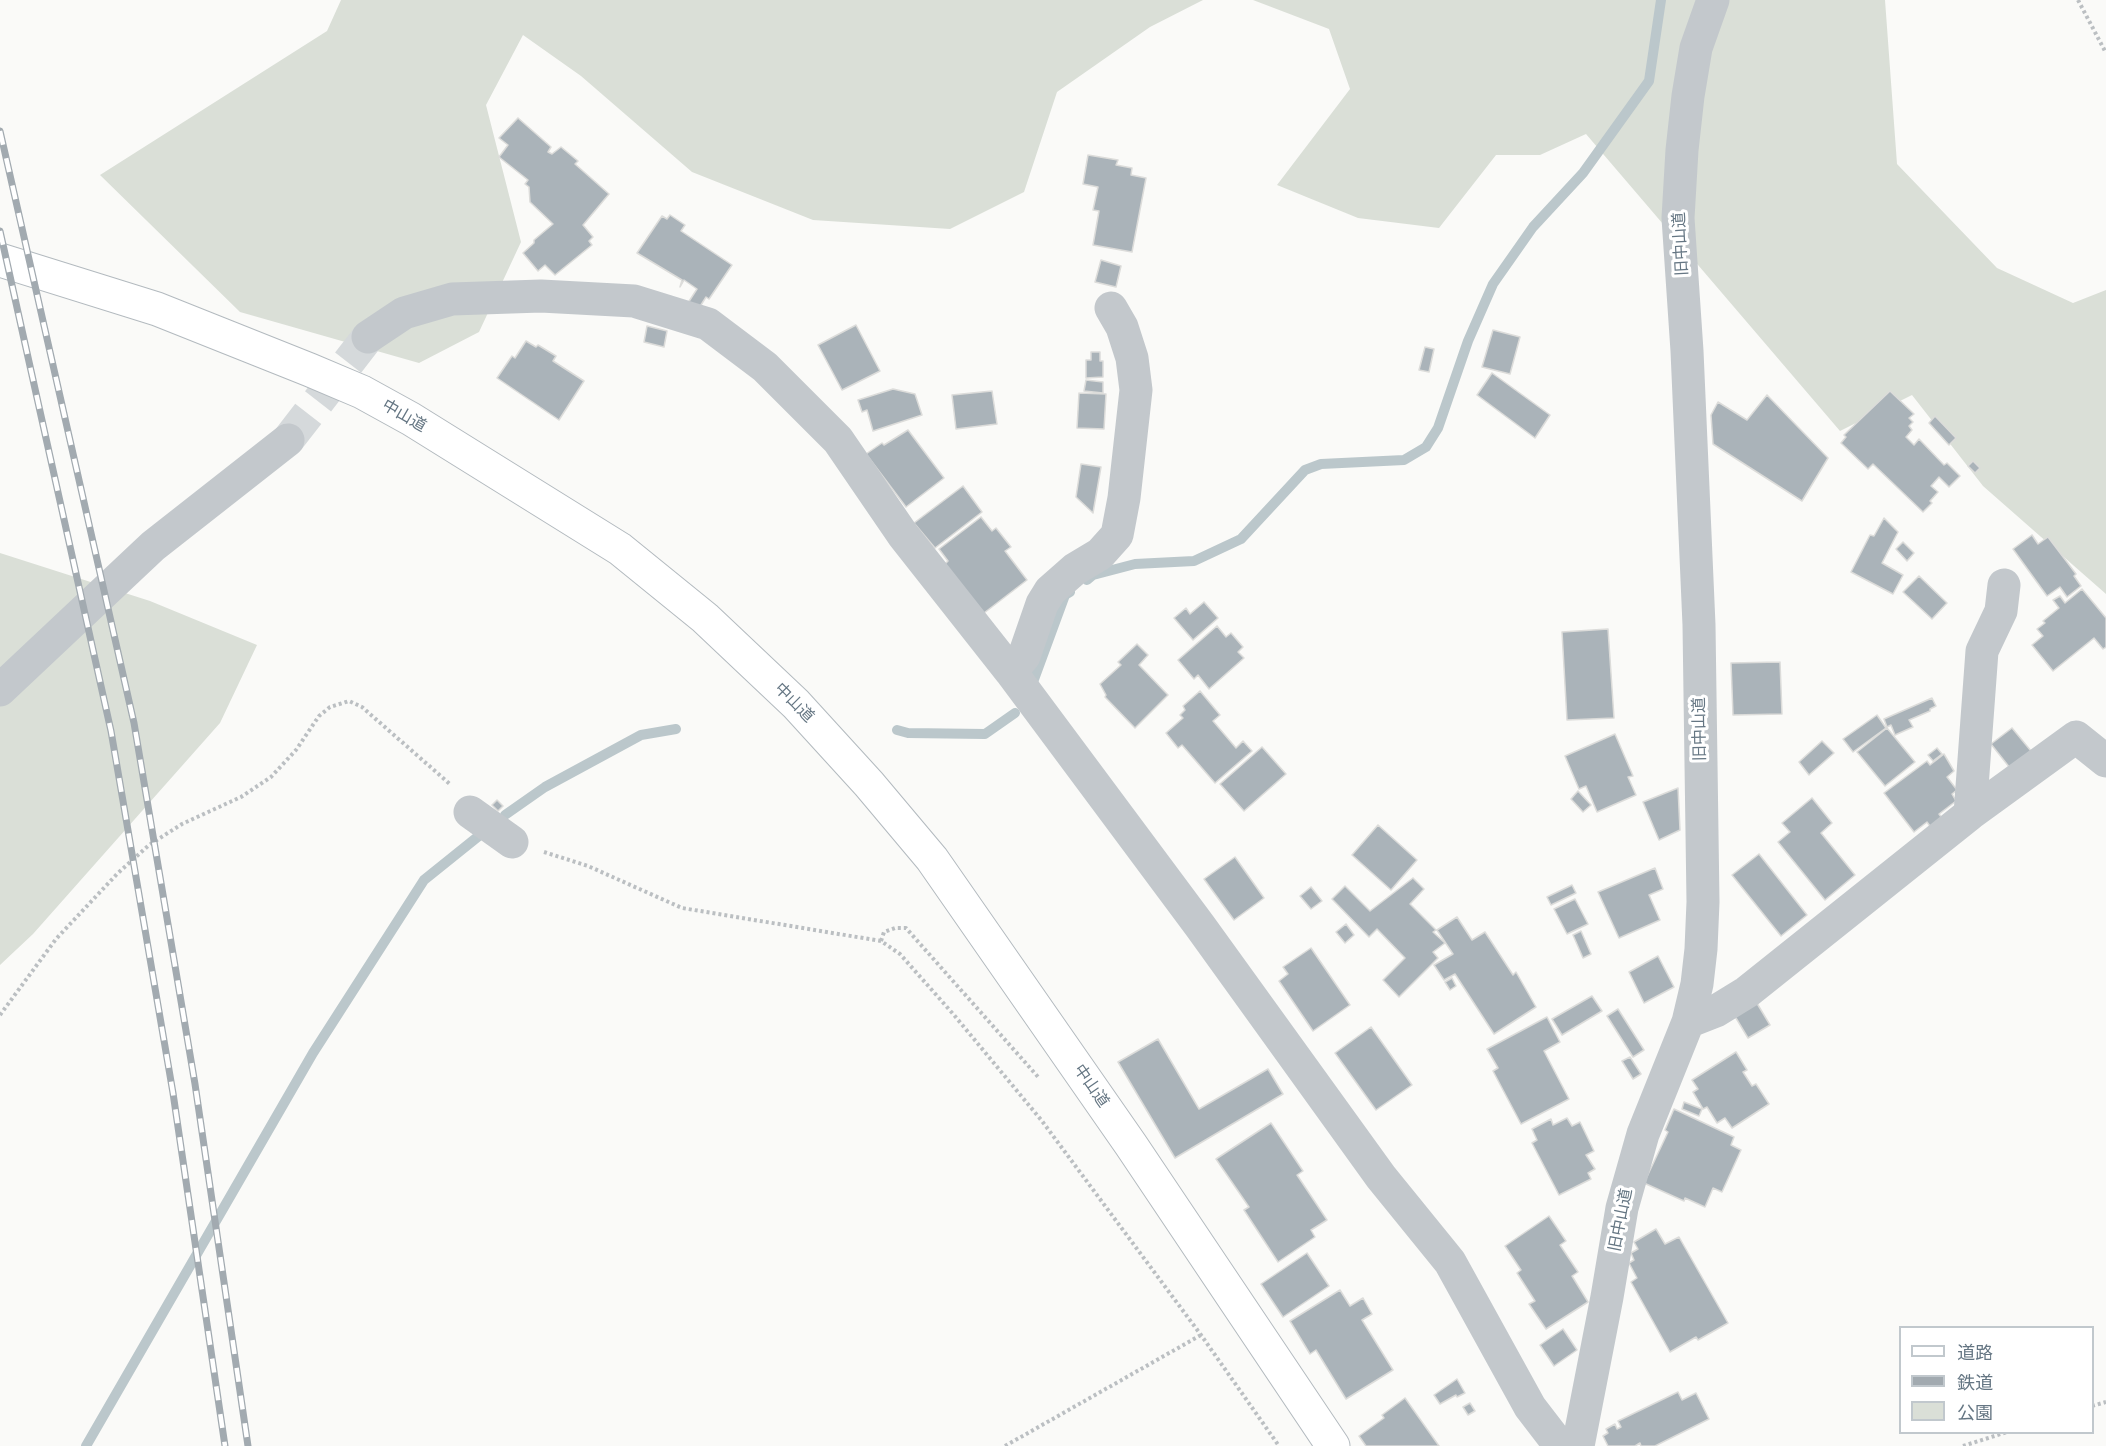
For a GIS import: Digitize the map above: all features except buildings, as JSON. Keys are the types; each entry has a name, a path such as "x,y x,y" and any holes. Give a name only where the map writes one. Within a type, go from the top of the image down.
{"street":[{"name":"旧中山道","path":"1578,1446 1631,1169 1688,1022 1697,984 1701,949 1703,902 1699,625 1687,351 1678,218 1688,96 1696,48 1713,0"},
{"name":"中山道","path":"0,260 157,309 362,392 411,419 620,549 705,618 796,704 869,784 932,859 1131,1145 1333,1446"},
{"path":"368,337 404,313 452,299 541,296 634,302 708,324 765,367 838,440 903,535 1011,672 1200,926 1382,1177 1450,1262 1530,1407 1560,1446"},
{"path":"1011,672 1024,656 1042,604 1050,591 1075,569 1100,554 1117,535 1124,498 1136,390 1132,358 1122,327 1112,308"},
{"path":"0,690 153,546 288,440"},
{"path":"1970,814 1982,651 2001,611 2004,585"},
{"path":"1688,1022 1716,1011 1747,992 1970,814 2076,737 2106,761"},
{"path":"470,812 512,842"}],"path":[{"path":"2078,0 2106,53"},
{"path":"0,1015 56,939 117,874 148,845 182,824 241,798 271,777 296,750 319,716 330,706 349,701 362,707 454,787 470,812"},
{"path":"512,842 588,866 682,908 881,941 900,954 1042,1120 1201,1335 1279,1446"},
{"path":"881,941 884,932 895,928 906,928 1041,1080"},
{"path":"1005,1446 1201,1335"},
{"path":"1963,1446 2001,1434"}],"green space":[{"path":"341,0 1203,0 1150,27 1057,92 1024,192 950,229 813,220 692,172 581,76 523,35 486,105 521,242 479,332 419,363 240,312 100,175 327,31"},
{"path":"1253,0 1885,0 1897,164 1997,268 2073,303 2106,290 2106,594 1983,486 1912,395 1840,431 1586,134 1540,155 1496,155 1439,228 1358,218 1277,185 1350,89 1329,29"},
{"path":"0,553 150,601 257,645 220,723 33,934 0,965"}],"waterway":[{"path":"1087,580 1093,575 1135,564 1194,561 1241,539 1305,470 1321,464 1404,460 1426,447 1438,428 1468,341 1493,284 1533,227 1583,173 1649,81 1661,0"},
{"path":"1033,682 1065,595 1070,592"},
{"path":"897,730 908,733 985,734 1015,713"},
{"path":"505,815 545,787 641,735 676,729"},
{"path":"86,1446 313,1053 424,880 480,835"}],"tunnel":[{"path":"288,440 368,337"}],"railway":[{"path":"0,131 134,723 195,1084 248,1446"},
{"path":"0,231 111,731 173,1093 225,1446"}]}
